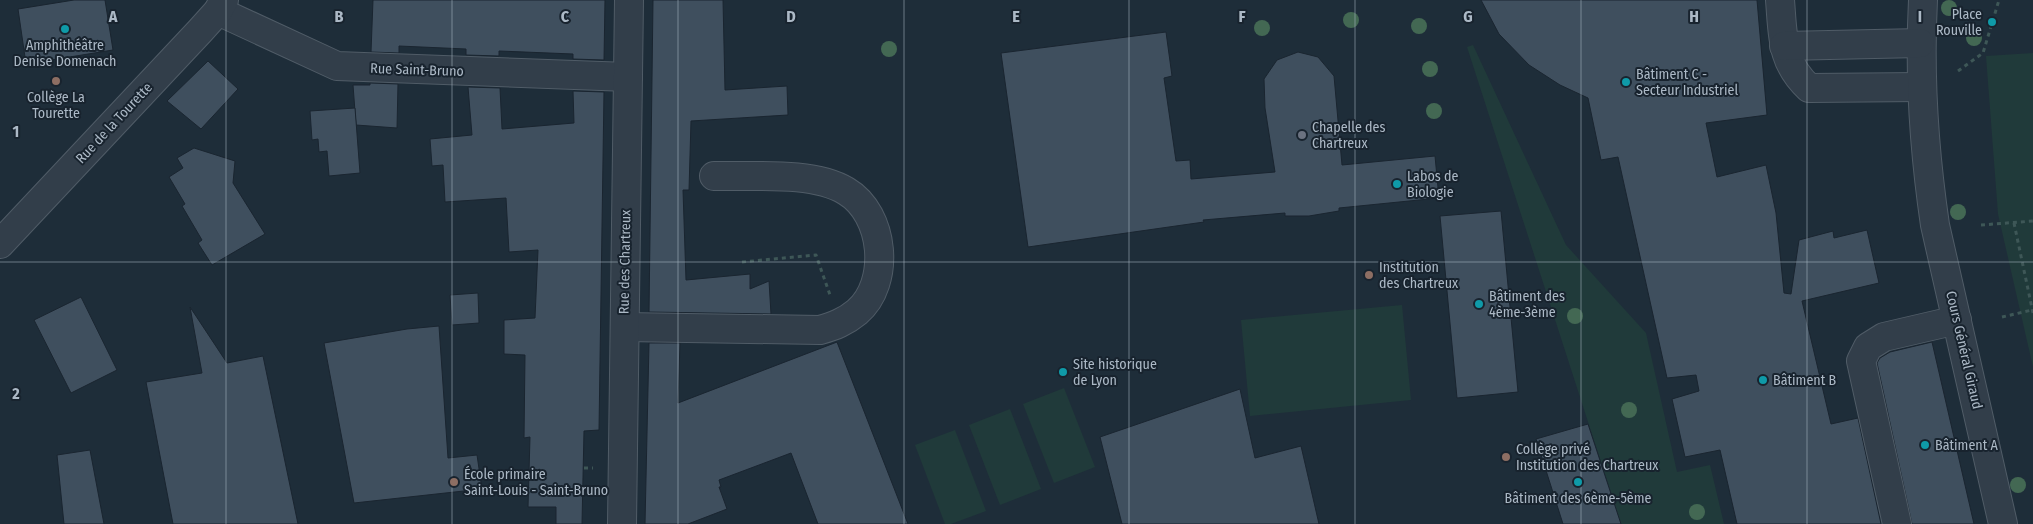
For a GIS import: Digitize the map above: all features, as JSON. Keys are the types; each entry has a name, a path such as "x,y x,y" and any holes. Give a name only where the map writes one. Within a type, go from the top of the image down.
{"street":[{"name":"Rue des Chartreux","path":"622,524 629,0"},
{"path":"1780,0 1784,46 1790,66 1798,78 1810,88 1921,87 1920,42 1923,0"},
{"name":"Rue Saint-Bruno","path":"221,6 337,66 628,77"},
{"name":"Rue de la Tourette","path":"0,244 221,6"},
{"path":"1784,46 1920,42"},
{"name":"Cours Général Giraud","path":"1921,87 1928,176 1935,225 2003,524"},
{"path":"625,327 820,330 840,324 858,311 868,297 876,279 879,258 878,238 866,210 847,191 821,181 782,177 714,176"},
{"path":"1897,524 1861,361 1868,347 1884,337 1957,320"}],"path":[{"path":"1958,71 1983,53 1999,0"},
{"path":"1981,225 2033,221"},
{"path":"2002,318 2033,312 2014,223"},
{"path":"742,262 816,255 840,324"}],"green space":[{"path":"1473,45 1566,245 1646,333 1677,472 1710,465 1724,524 1621,524 1467,47"},
{"path":"2033,53 2033,367 1998,214 1986,56"},
{"path":"1402,305 1411,400 1250,416 1241,320"},
{"path":"1064,388 1095,467 1054,483 1023,404"},
{"path":"1010,409 1041,489 1000,505 969,425"},
{"path":"955,430 986,511 951,524 945,524 915,445"}],"building":[{"name":"Amphithéâtre Denise Domenach","path":"74,0 105,0 113,50 26,64 18,9"},
{"path":"373,0 605,0 604,60 573,59 573,54 499,51 499,56 466,55 466,49 399,46 399,53 371,52"},
{"path":"653,0 723,0 725,90 787,86 788,115 691,121 689,190 683,190 686,280 750,274 750,289 769,281 771,314 649,312"},
{"path":"1481,0 1757,0 1767,115 1706,123 1717,177 1766,165 1776,213 1784,293 1791,294 1799,240 1833,231 1834,238 1867,230 1879,283 1802,301 1831,424 1858,418 1881,524 1737,524 1720,450 1685,457 1672,399 1699,391 1696,375 1667,378 1618,157 1601,160 1588,98 1560,85 1529,65 1499,34"},
{"path":"1166,32 1172,76 1164,78 1176,161 1190,160 1191,179 1275,172 1265,108 1264,79 1277,60 1298,52 1318,57 1334,76 1342,165 1435,156 1439,198 1339,208 1339,211 1309,216 1285,216 1285,213 1203,220 1204,222 1028,247 1001,53"},
{"path":"208,61 238,89 201,129 167,101"},
{"path":"370,83 398,84 397,128 356,125 353,85 370,85"},
{"path":"468,87 500,88 502,129 574,123 573,91 604,92 599,430 584,431 582,524 556,524 556,507 528,507 530,437 524,438 525,355 504,354 504,320 535,318 538,250 509,252 506,198 445,202 443,165 432,166 430,139 472,135"},
{"path":"355,108 360,173 329,176 327,151 319,152 318,139 312,140 310,111"},
{"path":"194,148 235,161 233,183 265,234 212,265 198,243 202,240 182,206 185,204 169,177 183,168 177,158"},
{"name":"Bâtiment des 4ème-3ème","path":"1501,211 1518,392 1457,398 1440,216"},
{"path":"478,293 479,323 452,325 450,295"},
{"path":"81,297 117,370 71,393 34,320"},
{"path":"190,307 227,363 263,356 298,524 173,524 146,382 202,373"},
{"path":"439,326 448,458 477,455 482,489 354,503 324,343 407,329"},
{"path":"837,342 908,524 818,524 791,453 719,480 721,487 719,487 727,509 688,524 645,524 649,343 680,343 678,403"},
{"name":"Bâtiment A","path":"1932,342 1974,524 1912,524 1877,363 1880,358 1890,352"},
{"path":"1240,389 1255,458 1301,446 1319,524 1122,524 1100,437"},
{"name":"Bâtiment des 6ème-5ème","path":"1588,424 1621,524 1563,524 1536,439"},
{"path":"90,450 104,524 64,524 57,455"}],"place":[{"name":"Place Rouville","path":"1992,22"},
{"name":"Amphithéâtre Denise Domenach","path":"65,29"},
{"name":"Collège La Tourette","path":"56,81"},
{"name":"Bâtiment C - Secteur Industriel","path":"1626,82"},
{"name":"Chapelle des Chartreux","path":"1302,135"},
{"name":"Labos de Biologie","path":"1397,184"},
{"name":"Institution des Chartreux","path":"1369,275"},
{"name":"Bâtiment des 4ème-3ème","path":"1479,304"},
{"name":"Site historique de Lyon","path":"1063,372"},
{"name":"Bâtiment B","path":"1763,380"},
{"name":"Bâtiment A","path":"1925,445"},
{"name":"Collège privé Institution des Chartreux","path":"1506,457"},
{"name":"École primaire Saint-Louis - Saint-Bruno","path":"454,482"},
{"name":"Bâtiment des 6ème-5ème","path":"1578,482"}]}
